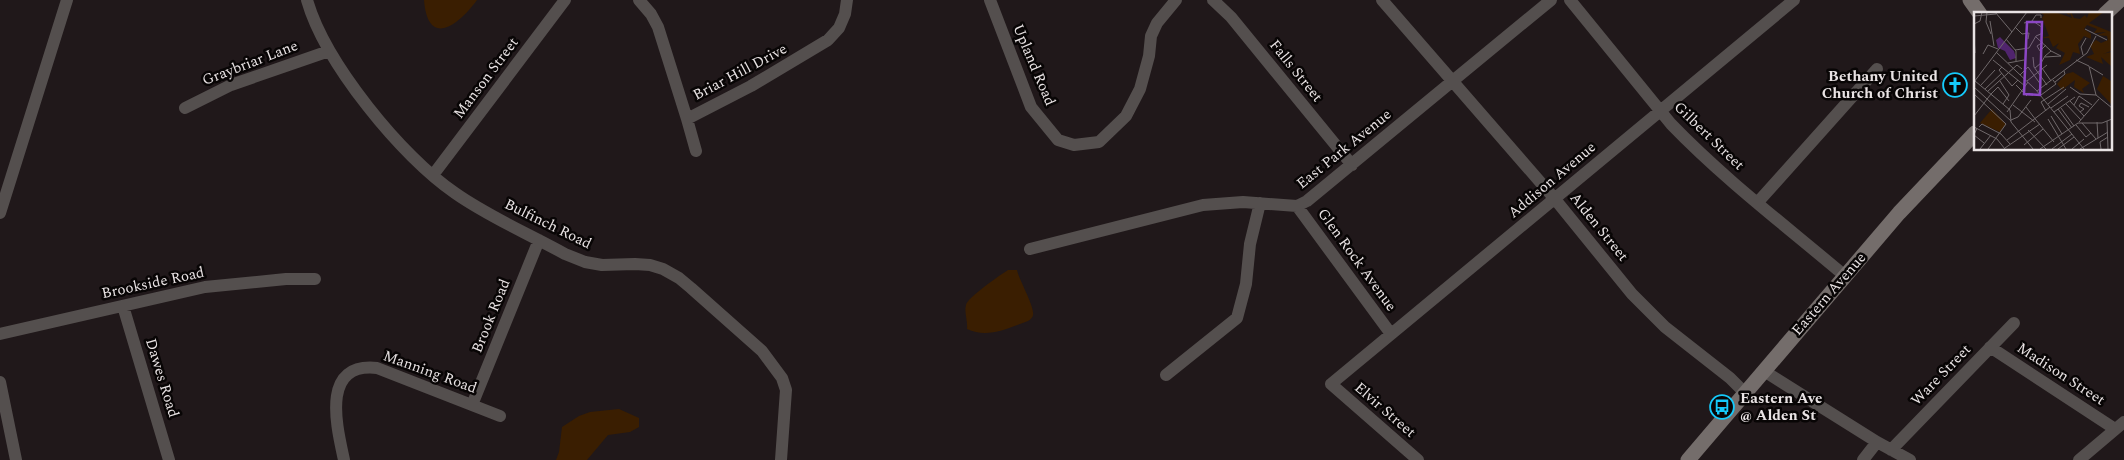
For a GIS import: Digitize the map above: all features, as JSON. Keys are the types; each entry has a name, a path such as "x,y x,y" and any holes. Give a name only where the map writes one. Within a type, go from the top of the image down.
{"main road":[{"path":"1970,0 1979,12"},
{"path":"2107,12 2120,0"},
{"name":"Eastern Avenue","path":"1688,460 1899,214 1974,134"}],"street":[{"path":"0,213 67,0"},
{"name":"Bulfinch Road","path":"306,0 329,51 355,89 421,166 455,193 539,240 585,262 602,265 650,265 663,269 679,278 762,351 782,378 786,390 781,460"},
{"name":"Manson Street","path":"433,175 565,0"},
{"name":"Briar Hill Drive","path":"639,0 651,14 658,27 687,119 751,86 828,40 839,28 845,14 847,0"},
{"name":"Upland Road","path":"990,0 1031,107 1058,140 1074,145 1098,142 1126,116 1140,89 1149,56 1151,36 1157,23 1176,0"},
{"name":"Falls Street","path":"1213,0 1231,17 1352,165"},
{"name":"Alden Street","path":"1382,0 1555,199 1647,310 1745,393"},
{"name":"East Park Avenue","path":"1030,249 1203,205 1260,203 1297,206 1307,201 1352,165 1551,0"},
{"name":"Gilbert Street","path":"1570,0 1676,130 1714,167 1845,276"},
{"name":"Addison Avenue","path":"1330,384 1794,0"},
{"name":"Graybriar Lane","path":"185,108 230,84 329,51"},
{"path":"1758,202 1877,69"},
{"path":"687,119 696,151"},
{"path":"1166,375 1237,318 1246,284 1250,244 1260,203"},
{"name":"Glen Rock Avenue","path":"1297,206 1391,334"},
{"name":"Brook Road","path":"472,405 539,240"},
{"name":"Brookside Road","path":"0,334 178,292 223,284 315,279"},
{"name":"Dawes Road","path":"123,306 169,460"},
{"name":"Ware Street","path":"1891,450 2014,322"},
{"name":"Madison Street","path":"1990,347 2120,426"},
{"name":"Manning Road","path":"344,460 335,407 338,388 352,371 364,367 377,368 500,416"},
{"path":"1764,371 1876,442 1910,460"},
{"path":"0,382 16,460"},
{"name":"Elvir Street","path":"1330,384 1418,460"},
{"path":"2080,460 2120,426"},
{"path":"1863,460 1876,442"}],"shaded area":[{"path":"424,0 477,0 453,24 445,28 438,28 431,24"},
{"path":"1008,270 1017,270 1032,306 1032,318 990,333 975,332 967,329 966,305 968,302 984,287"},
{"path":"619,409 639,418 639,427 630,432 608,435 587,460 556,460 559,452 562,427 579,416 590,412"}],"place":[{"name":"Bethany United Church of Christ","path":"1955,85"},
{"name":"Eastern Ave @ Alden St","path":"1722,407"}]}
